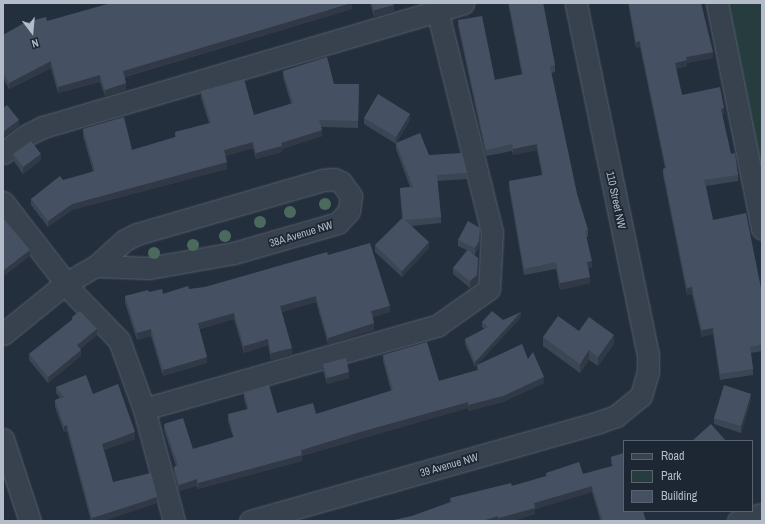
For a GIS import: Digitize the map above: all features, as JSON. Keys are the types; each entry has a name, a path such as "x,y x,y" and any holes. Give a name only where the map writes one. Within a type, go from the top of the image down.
{"street":[{"path":"3,153 27,135 43,127 463,3"},
{"name":"110 Street NW","path":"576,3 648,355 648,372 641,396"},
{"path":"717,3 762,229"},
{"path":"144,409 438,325 489,289 492,232 437,10"},
{"name":"38A Avenue NW","path":"3,334 66,283 96,266 125,240 137,234 323,180 334,179 341,182 351,196 349,210 338,223 234,253 149,268 96,266"},
{"path":"3,202 66,283 119,340 144,409 174,521"},
{"name":"39 Avenue NW","path":"250,521 600,422 616,416 641,396"},
{"path":"3,440 30,521"},
{"path":"738,521 762,514"}],"green space":[{"path":"721,3 762,3 762,203"}],"building":[{"path":"111,3 352,3 123,71 126,83 105,90 100,75 58,87 51,61 9,83 3,72 3,35 24,23 46,17 47,21"},
{"path":"372,3 393,3 394,5 374,10"},
{"path":"509,3 543,3 555,65 550,66 577,194 588,230 585,231 592,261 587,262 590,277 560,283 556,262 524,269 509,181 543,175 537,144 513,149 512,144 486,150 458,20 482,16 495,80 523,74"},
{"path":"629,3 701,3 713,52 686,57 687,60 675,63 682,95 720,87 724,108 721,109 731,154 735,153 738,175 704,180 713,220 746,213 762,293 762,344 750,347 753,369 720,374 713,328 702,330 692,287 687,288 663,169 666,168 640,41 636,42"},
{"path":"327,57 334,84 359,84 358,121 319,120 322,130 281,143 282,146 256,153 253,142 224,150 227,162 72,204 48,221 31,199 60,176 63,180 95,171 83,129 124,117 132,150 176,137 175,132 211,123 201,91 244,79 254,115 293,103 283,71"},
{"path":"378,94 410,114 396,137 364,118"},
{"path":"7,105 19,120 3,132 3,108"},
{"path":"420,133 429,155 462,153 467,173 437,175 441,217 405,220 429,242 402,271 375,245 403,218 400,188 413,187 396,143"},
{"path":"31,141 41,154 23,167 13,154"},
{"path":"3,218 30,250 3,271"},
{"path":"468,221 480,228 479,241 475,248 458,240"},
{"path":"370,243 390,306 371,311 374,323 328,338 316,296 280,306 292,348 271,353 268,339 244,346 234,313 198,323 207,357 163,370 151,329 137,333 125,296 148,290 149,292 162,289 163,294 188,286 189,289 205,287 327,252 328,255"},
{"path":"468,250 478,258 477,275 470,281 453,268"},
{"path":"80,311 97,329 77,345 81,350 48,377 29,354 73,319 72,317"},
{"path":"492,311 503,320 521,312 475,362 465,339 488,327 482,322"},
{"path":"558,316 579,331 589,317 614,335 598,357 589,350 580,364 543,337"},
{"path":"427,342 439,381 479,370 477,365 522,344 528,359 533,352 544,377 503,396 468,405 468,402 360,432 301,450 302,455 198,483 197,479 179,485 174,467 178,465 164,424 183,418 193,449 234,437 228,414 249,409 244,393 269,385 277,413 313,403 316,414 393,390 383,355"},
{"path":"346,358 349,372 327,378 323,364"},
{"path":"86,375 93,394 118,384 135,432 102,444 113,482 151,473 157,497 92,518 67,425 64,426 55,400 64,397 56,387"},
{"path":"724,385 751,394 741,426 714,418"},
{"path":"711,424 725,440 693,440"},
{"path":"623,453 623,512 643,512 646,521 594,521 602,519 592,486 534,503 535,508 482,521 390,521 412,516 452,502 450,498 511,483 512,486 547,476 546,473 579,462 583,474 613,466 611,457"}]}
